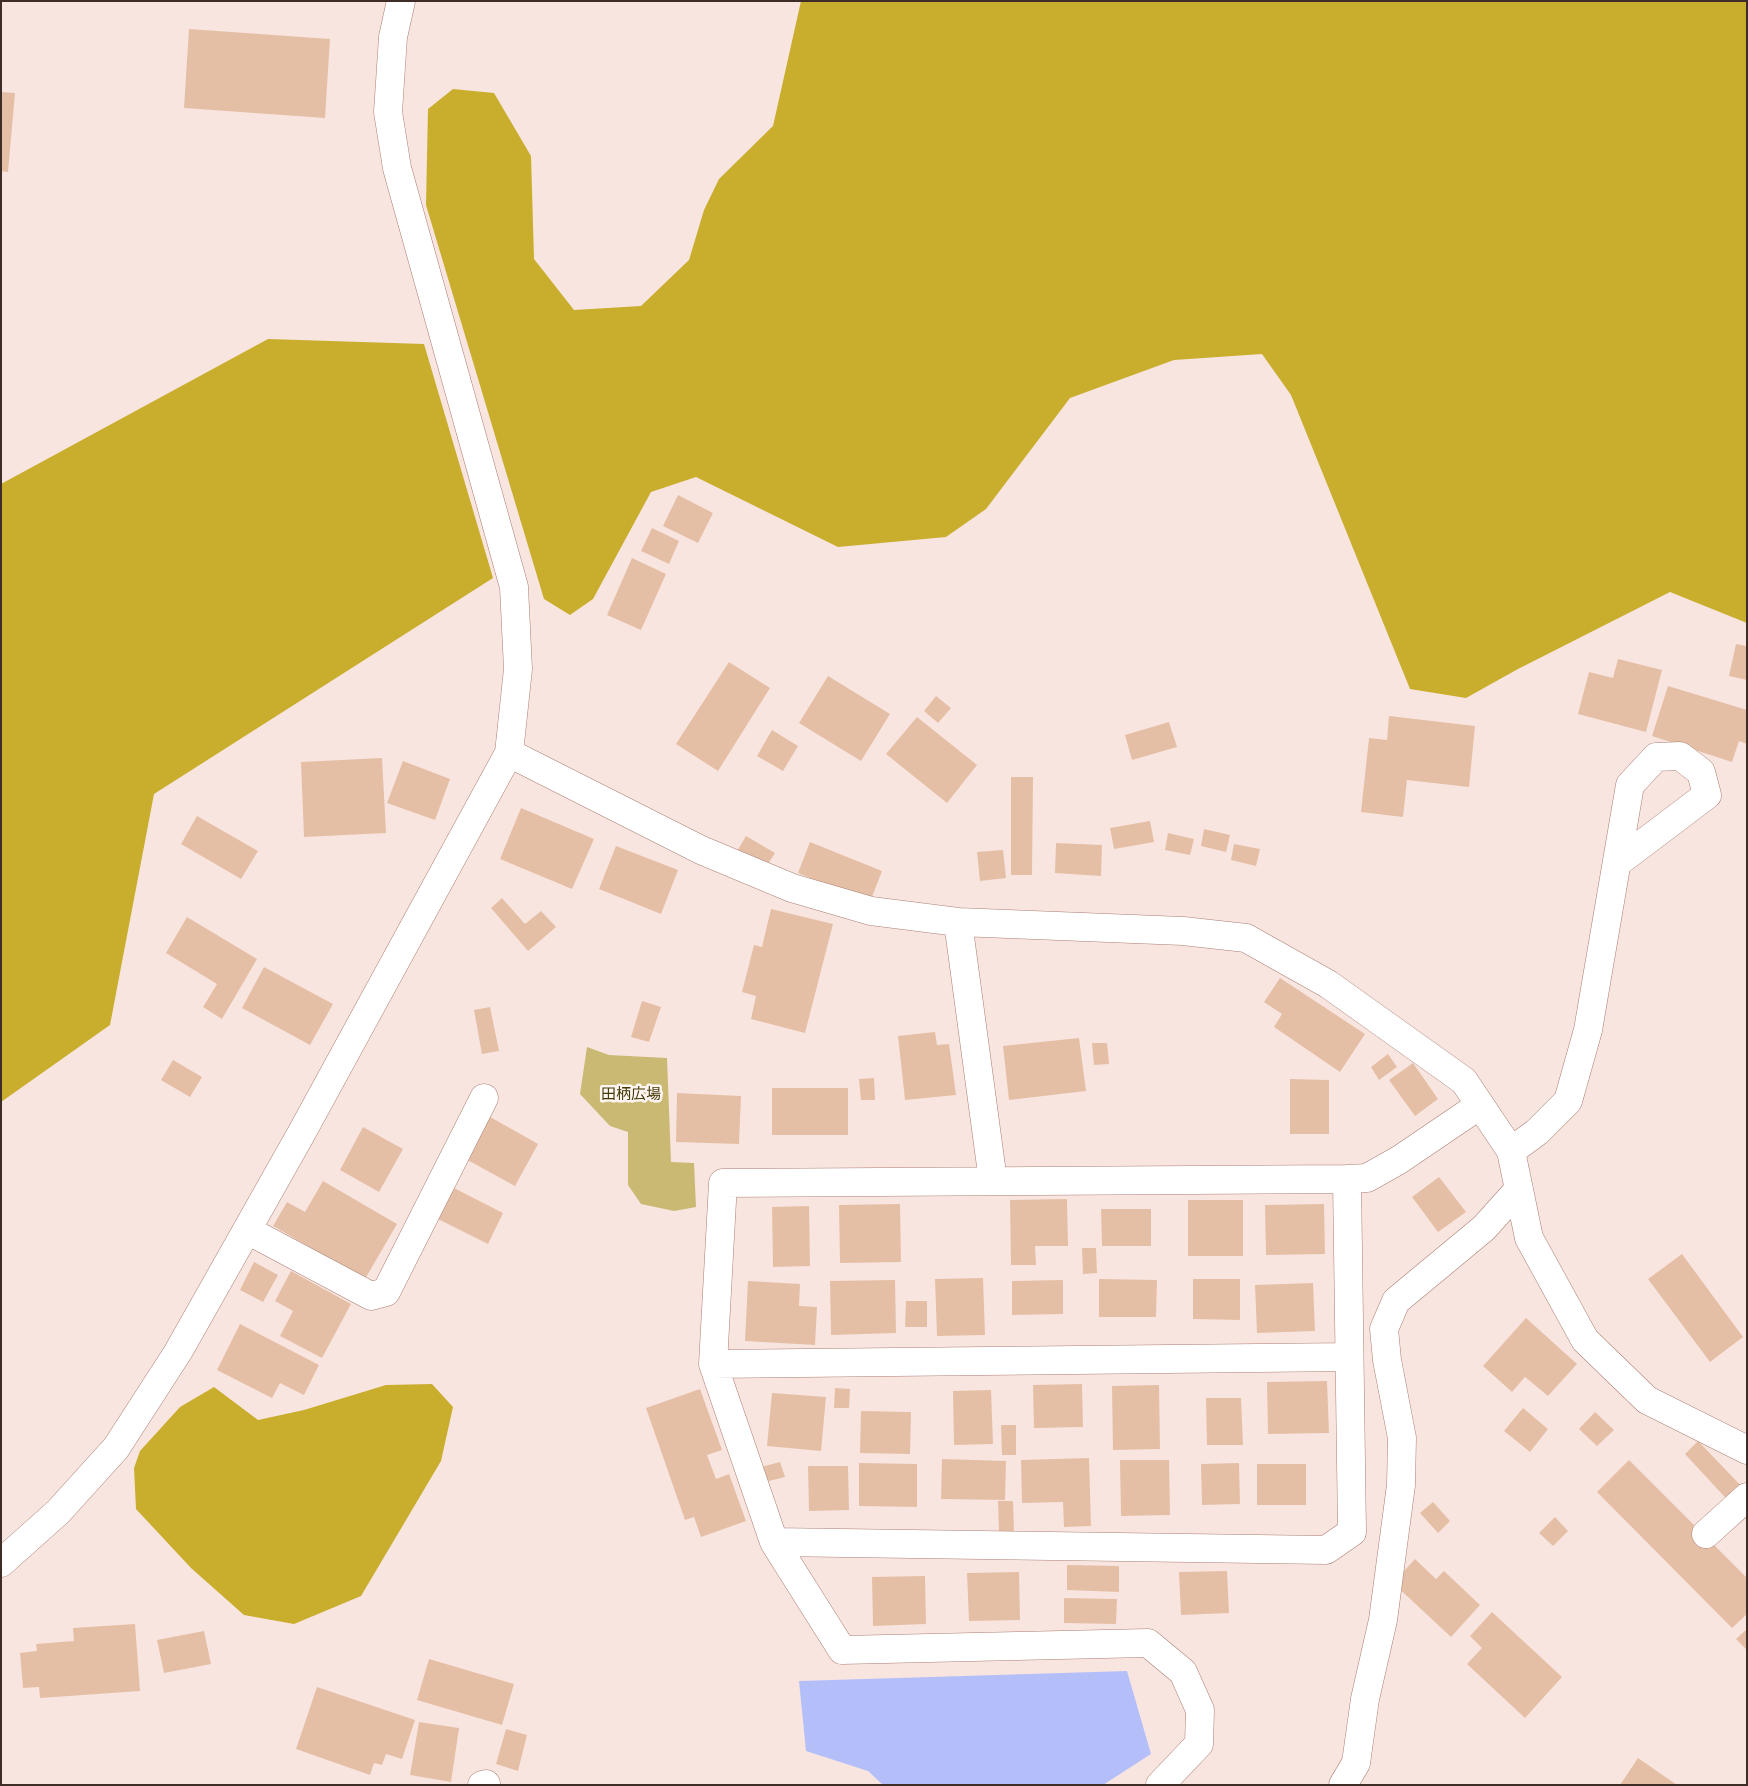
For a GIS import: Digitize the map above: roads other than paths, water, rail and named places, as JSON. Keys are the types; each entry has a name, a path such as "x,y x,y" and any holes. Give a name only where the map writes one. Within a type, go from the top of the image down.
{"street":[{"path":"1,1563 58,1512 116,1448 178,1352 509,753 518,669 514,587 397,168 388,112 393,37 401,1"},
{"path":"509,753 701,850 792,888 870,911 958,922 1182,931 1246,938 1328,984 1464,1081 1511,1151 1529,1238 1585,1340 1647,1400 1747,1450"},
{"path":"1511,1151 1537,1132 1568,1101 1588,1030 1617,863"},
{"path":"958,922 993,1181"},
{"path":"247,1230 371,1296 386,1292 484,1098"},
{"path":"1160,1785 1199,1744 1200,1710 1183,1672 1148,1643 842,1650 774,1542 712,1364 723,1183 1367,1178 1398,1160 1480,1105"},
{"path":"774,1542 1326,1550 1352,1532 1347,1179"},
{"path":"1343,1785 1356,1763 1365,1699 1383,1620 1401,1484 1402,1447 1384,1329 1396,1301 1484,1228 1519,1190"},
{"path":"712,1364 1349,1357"},
{"path":"1706,1534 1747,1497"}],"water":[{"path":"1127,1671 1151,1754 1103,1785 883,1785 868,1771 806,1751 799,1681"}],"park label":[{"name":"田柄広場","path":"631,1094"}]}
